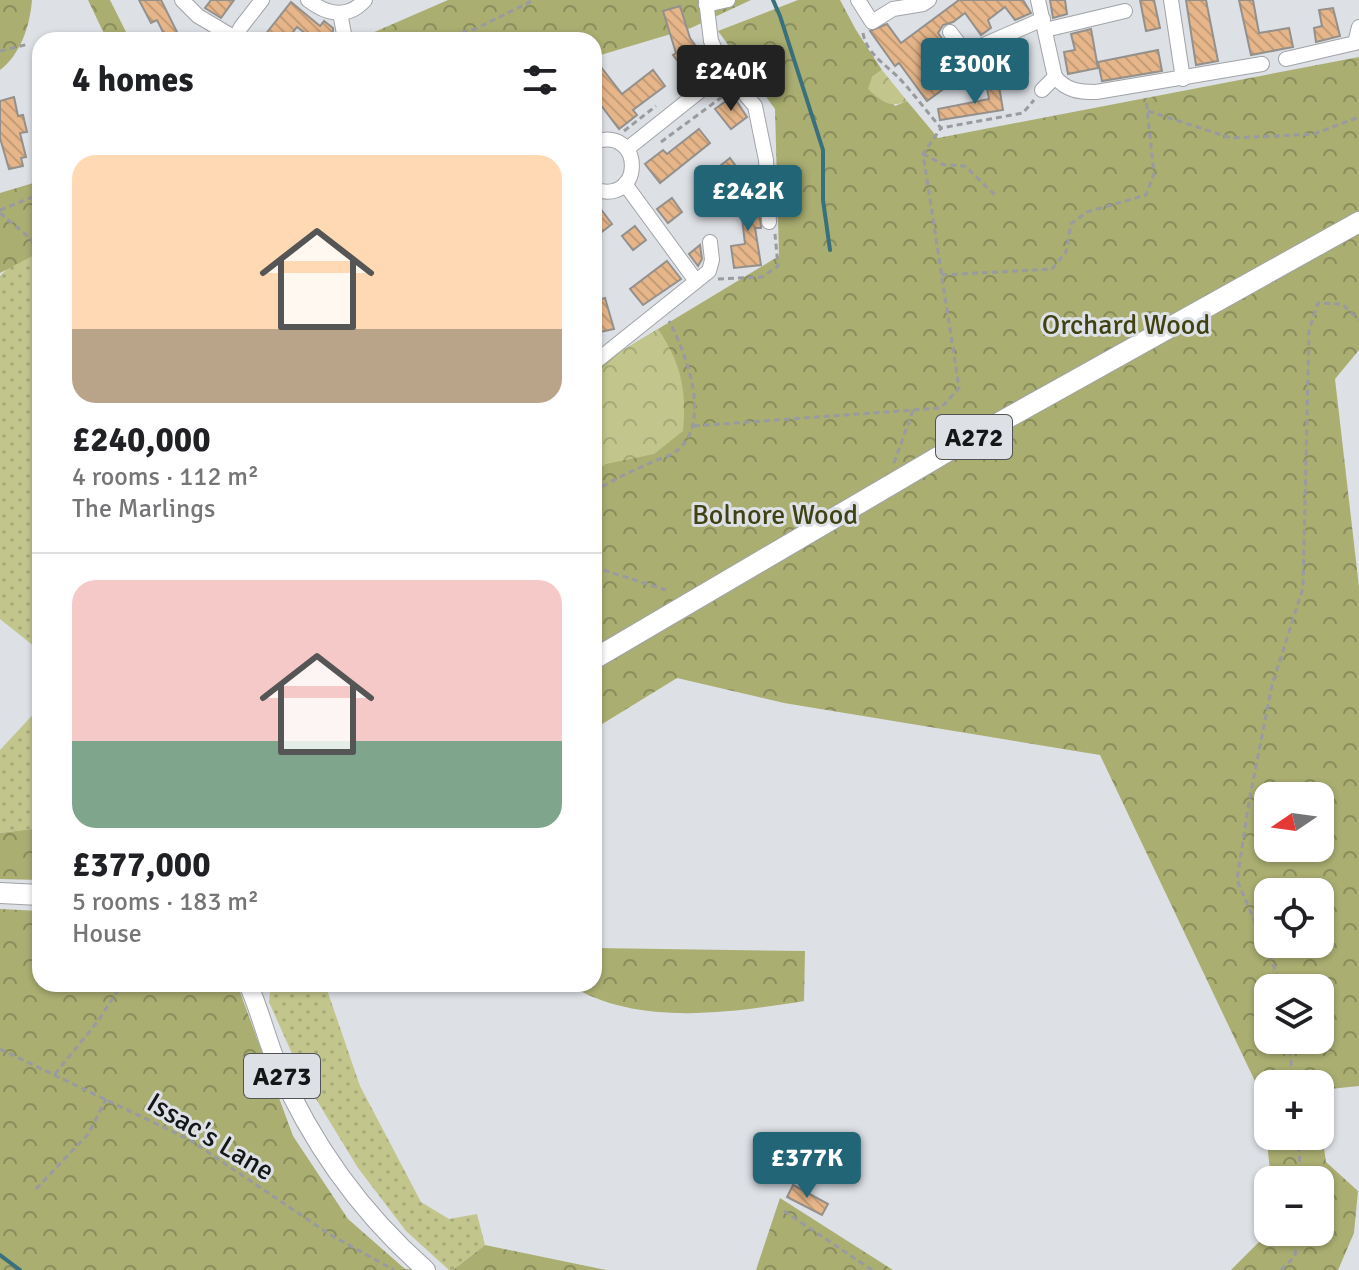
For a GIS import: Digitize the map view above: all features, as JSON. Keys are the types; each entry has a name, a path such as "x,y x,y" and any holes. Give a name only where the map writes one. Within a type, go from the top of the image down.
{"highway":[{"name":"A272","path":"602,654 950,450 1359,222"},
{"path":"0,893 32,895"}],"main road":[{"name":"A273","path":"253,992 275,1060 320,1150 354,1198 391,1240 426,1270"}],"street":[{"path":"182,0 198,16 223,32"},
{"path":"239,32 262,0"},
{"path":"308,0 322,12 340,13 359,7 365,0"},
{"path":"858,0 872,22 893,9 923,4 929,0"},
{"path":"1038,0 1055,77 1063,87 1079,92 1144,85 1262,64"},
{"path":"1171,0 1183,79"},
{"path":"715,2 711,41 725,71 755,106 766,160 769,222"},
{"path":"967,55 979,47 1044,24 1125,11"},
{"path":"340,13 344,32"},
{"path":"1286,59 1355,43 1359,27"},
{"path":"950,32 977,68"},
{"path":"627,149 725,71"},
{"path":"1042,90 1055,77"},
{"path":"602,141 612,140 627,149 631,155 632,171 625,184 610,192 602,190"},
{"path":"625,184 696,281"},
{"path":"602,356 709,271 712,260 710,242"}],"path":[{"path":"464,32 534,0"},
{"path":"872,22 863,29 864,39 883,65 898,77 941,128"},
{"path":"0,51 29,44"},
{"path":"656,146 737,85"},
{"path":"942,275 1052,269 1066,252 1071,224 1087,212 1146,195 1154,174 1144,85"},
{"path":"694,426 941,408 959,388 923,154 941,128 1023,113 1042,90"},
{"path":"1148,111 1231,138 1314,134 1359,117"},
{"path":"923,154 944,165 965,166 996,196"},
{"path":"32,198 0,212 32,241"},
{"path":"709,271 719,281 762,277 778,266 776,239 769,222"},
{"path":"1277,974 1237,880 1272,685 1303,588 1309,330 1318,303 1342,304 1359,320"},
{"path":"602,487 678,450 694,426 696,395 677,334 662,307"},
{"path":"892,470 913,410"},
{"path":"602,570 666,590"},
{"path":"55,1075 117,992"},
{"name":"Issac's Lane","path":"0,1049 190,1140 329,1234 394,1270"},
{"path":"36,1189 89,1133 106,1099"},
{"path":"784,1211 872,1270"},
{"path":"1281,1270 1295,1256 1296,1246"}],"green space":[{"path":"0,0 32,0 23,39 0,70"},
{"path":"88,0 110,0 126,32 103,32"},
{"path":"448,0 751,0 691,28 602,55 602,32 374,32"},
{"name":"Orchard Wood","path":"798,0 840,0 882,70 872,77 895,106 907,101 938,138 1359,57 1359,350 1335,379 1359,587 1359,1086 1334,1089 1334,1070 1254,1070 1254,1079 1100,755 784,703 677,678 602,724 602,365 779,256 775,109 718,31"},
{"path":"882,70 907,101 895,104 886,102 868,89 872,77"},
{"path":"32,183 32,256 0,273 0,193"},
{"path":"32,256 32,645 0,619 0,276 9,267"},
{"path":"658,329 681,377 683,431 654,454 602,467 602,369 620,352"},
{"path":"32,716 32,829 0,833 0,750"},
{"path":"32,829 32,880 0,879 0,833"},
{"path":"0,909 32,911 32,992 240,992 293,1136 348,1219 405,1269 425,1270 0,1270"},
{"path":"602,948 805,951 804,1001 683,1013 623,1006 583,992 602,992"},
{"path":"270,992 328,992 360,1086 421,1202 449,1219 477,1214 485,1245 449,1270 406,1231 358,1168 302,1076 269,1002"},
{"name":"Orchard Wood","path":"1268,1150 1324,1150 1326,1162 1330,1166 1270,1166"},
{"name":"Orchard Wood","path":"1334,1169 1358,1191 1354,1233 1338,1270 1231,1270 1255,1246 1334,1246"},
{"path":"780,1198 893,1270 756,1270"},
{"path":"485,1245 606,1270 453,1270"}],"building":[{"path":"139,0 161,0 177,32 163,32 157,20 151,23"},
{"path":"211,0 234,0 221,18 205,8"},
{"path":"959,0 1023,0 1031,13 1015,20 1005,7 988,20 991,28 981,35 965,13 943,25 938,33 954,55 941,65 960,61 964,67 939,86 942,90 927,101 899,63 895,66 870,31 887,24 901,43"},
{"path":"1050,0 1065,0 1067,14 1053,18"},
{"path":"1140,0 1154,0 1160,28 1146,31"},
{"path":"1186,0 1206,0 1218,61 1196,65"},
{"path":"1239,0 1253,0 1259,33 1289,28 1293,47 1251,55"},
{"path":"291,2 320,26 324,21 333,28 332,32 304,32 297,27 293,32 267,32"},
{"path":"680,6 690,38 706,60 688,74 673,55 676,53 663,11"},
{"path":"1333,8 1340,36 1316,42 1314,28 1322,26 1319,10"},
{"path":"1091,29 1098,68 1068,74 1064,52 1075,50 1071,34"},
{"path":"1158,50 1162,71 1102,81 1098,62"},
{"path":"1012,52 1028,73 997,79 992,56"},
{"path":"602,68 622,94 653,70 665,86 633,110 637,115 619,129 602,107"},
{"path":"999,86 1003,110 940,120 938,109 989,99 987,88"},
{"path":"733,96 747,117 731,129 715,109"},
{"path":"14,97 18,116 23,115 27,132 20,133 26,157 21,158 23,166 9,169 0,138 0,101"},
{"path":"699,129 710,143 660,183 645,164 663,150 667,154"},
{"path":"730,158 743,176 728,187 715,170"},
{"path":"758,196 761,228 755,228 761,265 734,268 731,246 745,244 741,209 732,210 731,199"},
{"path":"672,198 682,212 668,223 657,209"},
{"path":"602,211 612,224 602,232"},
{"path":"635,226 646,240 633,250 622,236"},
{"path":"700,245 702,259 698,266 689,254"},
{"path":"667,261 681,279 643,305 630,289"},
{"path":"605,298 614,329 602,332 602,299"},
{"path":"793,1185 828,1204 822,1215 787,1197"}],"waterway":[{"path":"773,0 823,150 823,200 830,250"},
{"path":"0,1255 20,1270"}],"park label":[{"name":"Bolnore Wood","path":"775,514"}]}
